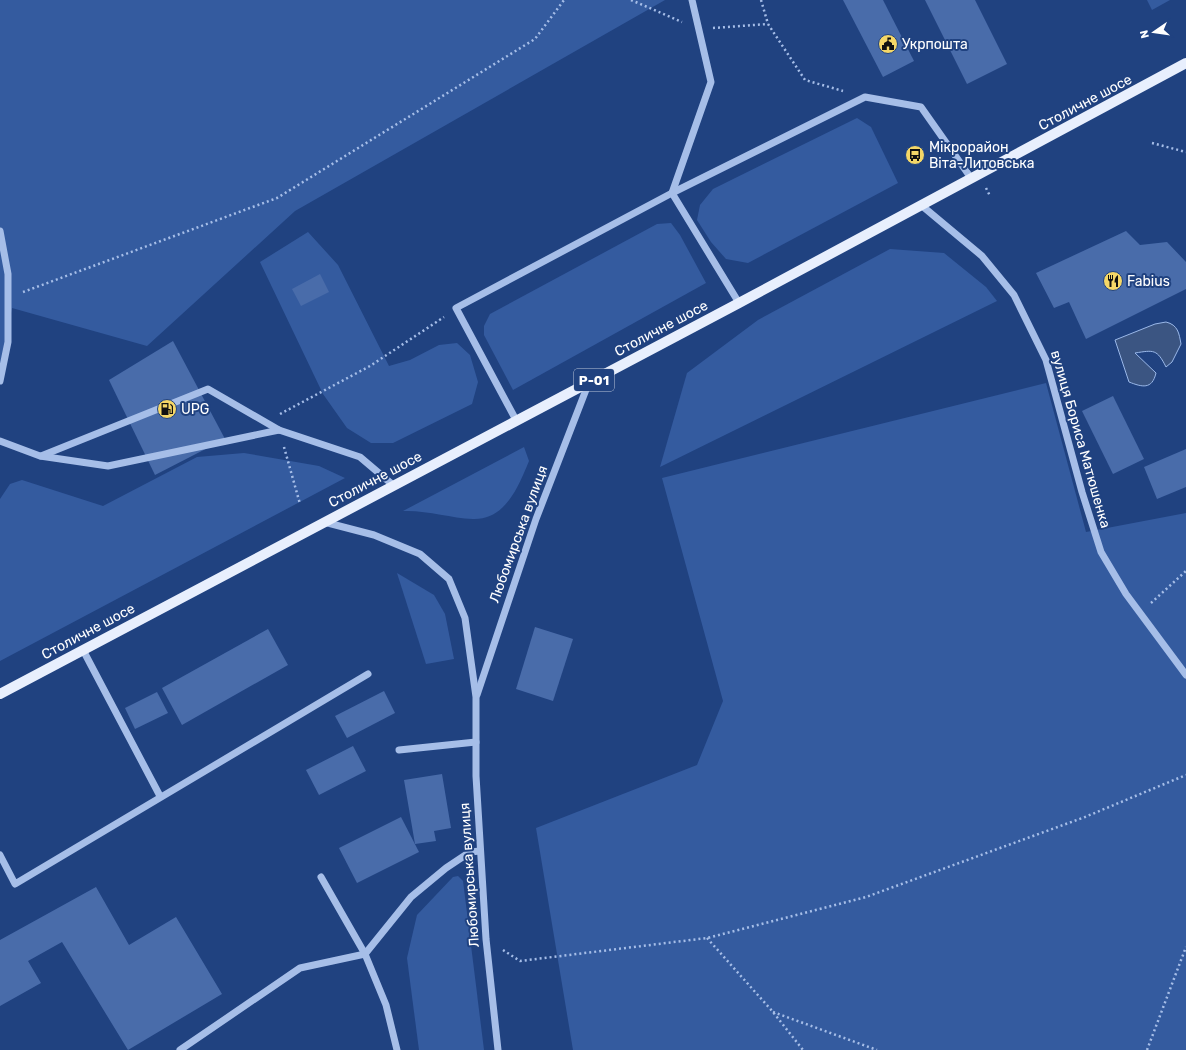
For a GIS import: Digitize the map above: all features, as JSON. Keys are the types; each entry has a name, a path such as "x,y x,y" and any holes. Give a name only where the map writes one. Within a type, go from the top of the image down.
{"main road":[{"name":"Столичне шосе","path":"0,694 739,303 1186,63"}],"street":[{"path":"672,193 711,82 692,0"},
{"path":"516,420 456,308 672,193 864,97 920,107 972,178"},
{"path":"672,193 739,303"},
{"name":"вулиця Бориса Матюшенка","path":"921,205 982,256 1014,296 1046,360 1082,492 1101,552 1126,594 1186,675"},
{"path":"0,231 8,274 8,342 0,381"},
{"name":"Любомирська вулиця","path":"476,697 536,519 589,382"},
{"path":"40,456 208,389 279,430 360,457 393,485"},
{"path":"0,441 40,456 108,466 279,430"},
{"name":"Любомирська вулиця","path":"324,522 374,535 420,554 449,579 464,618 476,697 480,851 486,939 498,1050"},
{"path":"83,650 160,796"},
{"path":"0,855 15,884 160,796 368,674"},
{"path":"399,750 476,742"},
{"path":"180,1050 300,968 365,954 411,897 446,868 470,852 480,851"},
{"path":"320,877 365,954 386,1005 397,1050"}],"path":[{"path":"8,298 277,198 535,39 564,0"},
{"path":"761,0 768,24 805,80 864,97"},
{"path":"1152,143 1186,152"},
{"path":"265,422 370,366 456,308"},
{"path":"279,430 300,504"},
{"path":"1140,613 1186,571"},
{"path":"486,939 520,961 707,938 866,897 1085,817 1186,775"},
{"path":"707,938 773,1012 803,1050"},
{"path":"1147,1050 1186,947"},
{"path":"773,1012 877,1050"}],"shaded area":[{"path":"0,0 665,0 295,211 147,346 12,308 0,372"},
{"path":"1147,0 1170,0 1152,10"},
{"path":"857,118 871,127 898,183 748,263 726,259 711,242 697,220 700,205 713,189"},
{"path":"671,223 680,235 706,283 513,390 484,335 484,326 490,314 657,224"},
{"path":"308,232 338,265 389,366 410,360 439,345 457,343 470,355 478,382 472,404 393,443 371,443 347,428 323,394 260,262"},
{"path":"890,249 944,253 986,287 997,301 660,467 687,373 758,320"},
{"path":"1166,322 1175,327 1179,333 1181,344 1172,362 1166,367 1160,357 1154,352 1147,351 1135,353 1156,373 1152,382 1146,386 1129,382 1115,340 1155,324"},
{"path":"1046,383 1086,532 1186,513 1186,1050 573,1050 536,828 697,765 723,701 662,478"},
{"path":"524,447 529,461 521,480 510,499 494,514 484,518 473,519 403,511"},
{"path":"244,453 319,466 345,478 0,661 0,499 10,484 22,480 103,506 197,457"},
{"path":"397,573 434,595 445,614 454,659 426,664"},
{"path":"458,876 463,881 484,1050 419,1050 407,958 417,915 453,877"}],"building":[{"path":"843,0 883,0 914,61 883,77"},
{"path":"925,0 975,0 1007,64 967,84"},
{"name":"Fabius","path":"1126,231 1140,245 1167,242 1186,262 1186,289 1086,339 1069,302 1054,308 1036,273"},
{"path":"320,274 329,292 301,306 292,289"},
{"name":"UPG","path":"173,341 225,439 155,475 109,380"},
{"path":"1113,396 1144,459 1113,474 1082,411"},
{"path":"1186,449 1186,487 1157,499 1144,467"},
{"path":"535,627 573,639 553,701 516,689"},
{"path":"268,629 288,665 182,725 162,688"},
{"path":"384,691 395,713 347,738 335,716"},
{"path":"157,692 168,713 135,729 125,708"},
{"path":"353,746 366,771 319,795 306,770"},
{"path":"442,774 451,828 434,831 436,841 415,844 404,780"},
{"path":"401,817 419,852 357,883 339,848"},
{"path":"96,887 129,945 176,917 222,994 128,1050 62,942 28,961 41,983 0,1006 0,940"}],"place":[{"name":"Укрпошта","path":"888,44"},
{"name":"Мікрорайон Віта-Литовська","path":"915,155"},
{"name":"Fabius","path":"1113,281"},
{"name":"UPG","path":"167,409"}]}
